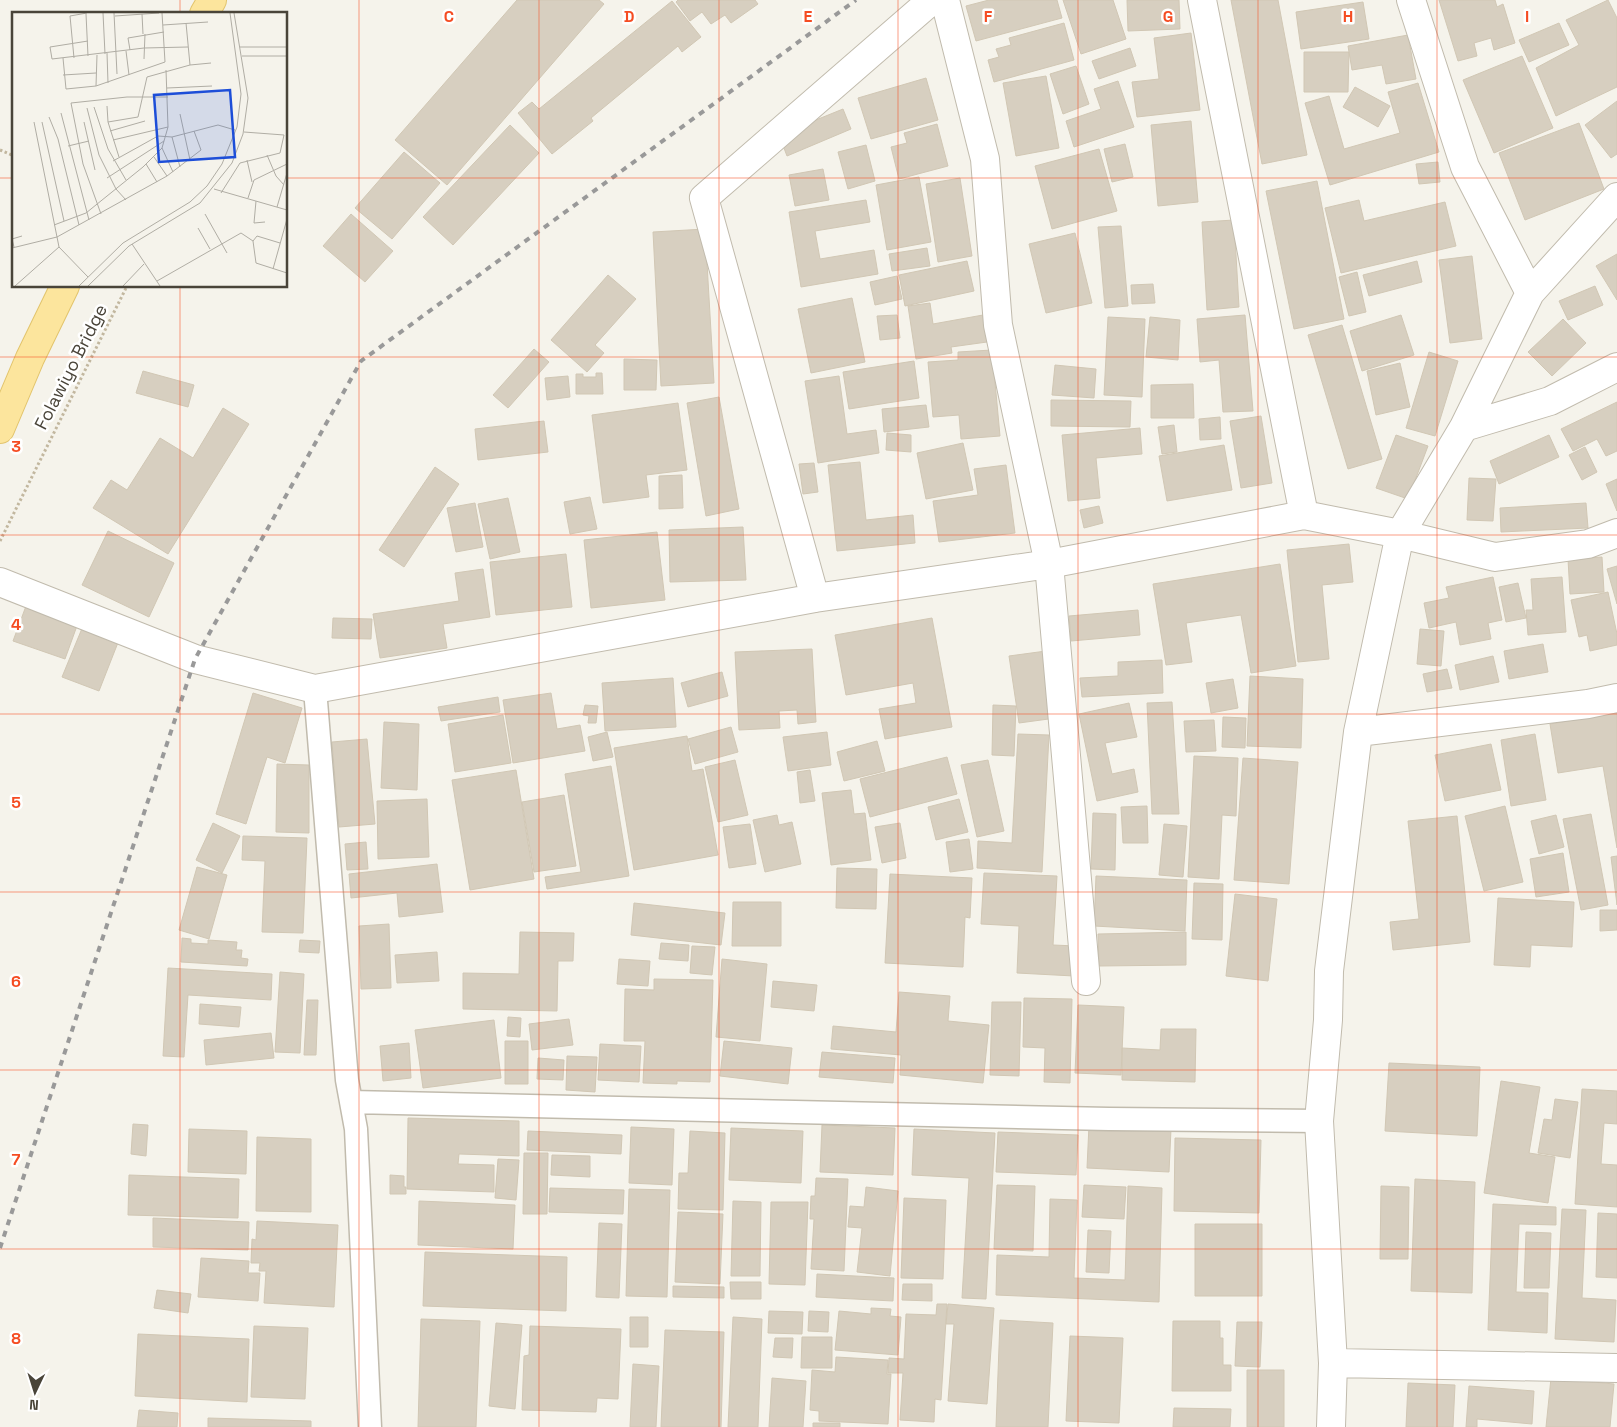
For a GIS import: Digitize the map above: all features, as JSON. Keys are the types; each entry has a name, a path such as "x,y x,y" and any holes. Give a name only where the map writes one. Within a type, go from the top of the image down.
{"main road":[{"path":"205,12 212,0"},
{"path":"0,429 30,358 64,288"}],"street":[{"path":"816,598 704,198 932,0"},
{"path":"945,0 985,159 998,325 1049,564 1086,981"},
{"path":"1202,0 1304,515"},
{"path":"1411,0 1465,167 1530,293"},
{"path":"1331,1427 1333,1363 1319,1121 1328,1020 1329,971 1358,732 1400,534 1464,427 1530,293 1617,197"},
{"path":"1464,427 1550,401 1617,367"},
{"path":"0,582 195,659 315,688 816,598 1049,564 1304,515 1400,534 1495,556 1588,544 1617,533"},
{"path":"1358,732 1588,704 1617,698"},
{"path":"1333,1363 1617,1368"}],"lane":[{"path":"315,688 347,1080 356,1129 370,1427"},
{"path":"350,1102 1079,1119 1319,1121"}],"path":[{"path":"0,150 12,155"},
{"name":"Folawiyo Bridge","path":"0,541 126,288"}],"building":[{"path":"517,0 599,0 604,4 447,185 395,140"},
{"path":"678,0 755,0 758,4 731,23 725,15 711,24 702,12 690,21 676,2"},
{"path":"989,0 1057,0 1062,18 976,41 966,6"},
{"path":"1063,0 1113,0 1126,39 1081,54"},
{"path":"1127,0 1179,0 1180,29 1128,31"},
{"path":"1231,0 1278,0 1307,155 1262,164"},
{"path":"1439,0 1495,0 1497,7 1503,4 1515,43 1494,50 1491,38 1474,43 1477,56 1458,61"},
{"path":"1608,0 1617,18 1617,87 1556,116 1536,68 1579,45 1566,20"},
{"path":"672,1 701,37 682,52 678,46 591,118 593,121 552,154 518,113 532,102 539,109"},
{"path":"1363,2 1369,39 1301,49 1296,12"},
{"path":"1064,23 1074,60 994,82 988,60 999,57 996,49 1011,45 1009,38"},
{"path":"1559,23 1569,45 1529,62 1519,40"},
{"path":"1191,33 1200,110 1137,117 1132,82 1159,79 1154,38"},
{"path":"1408,35 1416,79 1386,84 1382,65 1352,70 1348,46"},
{"path":"1130,48 1136,66 1099,79 1092,61"},
{"path":"1304,52 1349,52 1348,92 1304,92"},
{"path":"1522,56 1553,128 1494,153 1463,80"},
{"path":"1076,66 1089,104 1063,114 1050,74"},
{"path":"1046,76 1059,148 1016,156 1003,83"},
{"path":"926,78 938,120 871,139 858,98"},
{"path":"1118,81 1134,127 1074,147 1066,121 1101,109 1094,89"},
{"path":"1418,83 1439,152 1330,185 1305,103 1329,96 1344,149 1400,133 1388,92"},
{"path":"1355,87 1390,106 1378,127 1343,107"},
{"path":"1617,101 1617,154 1611,158 1585,125"},
{"path":"843,109 851,129 787,156 779,135"},
{"path":"1191,121 1198,202 1158,206 1151,125"},
{"path":"1579,123 1604,189 1525,220 1499,153"},
{"path":"937,124 948,166 899,179 891,147 907,143 904,133"},
{"path":"510,125 539,153 453,245 423,217"},
{"path":"1125,144 1133,177 1112,182 1104,149"},
{"path":"866,145 875,181 848,189 838,152"},
{"path":"1099,149 1117,211 1052,229 1035,166"},
{"path":"404,152 440,183 392,239 355,208"},
{"path":"1438,162 1440,182 1419,184 1416,164"},
{"path":"823,169 829,200 795,206 789,175"},
{"path":"919,177 931,242 887,250 876,185"},
{"path":"960,178 972,256 938,262 926,184"},
{"path":"1317,181 1344,319 1294,329 1266,191"},
{"path":"866,200 870,222 815,231 820,259 874,250 878,274 801,287 789,212"},
{"path":"1359,200 1364,221 1445,202 1456,246 1341,273 1325,208"},
{"path":"351,214 393,251 365,282 323,246"},
{"path":"1234,220 1239,307 1207,310 1202,222"},
{"path":"1121,226 1128,306 1105,308 1098,227"},
{"path":"705,229 714,383 661,386 653,232"},
{"path":"1075,233 1092,303 1046,313 1029,244"},
{"path":"927,248 930,266 892,271 889,254"},
{"path":"1617,254 1617,300 1596,266"},
{"path":"1472,256 1482,339 1450,343 1439,260"},
{"path":"967,261 974,291 905,306 899,275"},
{"path":"1417,261 1422,282 1369,296 1363,275"},
{"path":"1357,272 1366,312 1349,316 1339,277"},
{"path":"608,275 636,299 595,345 604,353 587,372 551,340"},
{"path":"897,276 902,299 875,305 870,282"},
{"path":"1153,284 1155,303 1132,304 1131,285"},
{"path":"1595,286 1603,305 1568,320 1559,301"},
{"path":"852,298 865,362 811,373 798,309"},
{"path":"930,303 933,324 983,315 987,342 951,347 952,353 916,359 908,306"},
{"path":"897,315 900,338 880,340 877,316"},
{"path":"1245,315 1253,411 1223,412 1219,360 1200,362 1197,319"},
{"path":"1401,315 1414,355 1362,371 1350,331"},
{"path":"1108,317 1145,319 1142,397 1104,395"},
{"path":"1150,317 1180,320 1178,360 1146,357"},
{"path":"1563,319 1586,343 1552,376 1528,352"},
{"path":"1342,325 1382,459 1348,469 1308,335"},
{"path":"534,349 549,362 508,408 493,395"},
{"path":"992,350 1000,436 961,439 959,415 933,417 928,362 958,360 958,352"},
{"path":"1429,352 1458,361 1435,436 1406,428"},
{"path":"624,359 657,360 656,390 624,390"},
{"path":"914,361 919,398 849,409 843,372"},
{"path":"1400,363 1410,407 1376,415 1367,371"},
{"path":"1055,365 1096,369 1094,398 1052,395"},
{"path":"143,371 194,385 188,407 136,393"},
{"path":"596,373 602,373 603,394 576,394 576,374 583,374 583,377 596,377"},
{"path":"568,376 570,397 547,400 545,378"},
{"path":"839,376 847,434 876,430 879,453 818,463 805,381"},
{"path":"1193,384 1194,418 1151,418 1151,385"},
{"path":"719,397 739,509 706,516 687,403"},
{"path":"1051,400 1131,401 1130,427 1051,426"},
{"path":"1617,402 1617,451 1606,456 1597,439 1573,451 1561,429"},
{"path":"678,403 687,470 646,475 649,497 603,503 592,415"},
{"path":"926,405 929,427 884,432 882,409"},
{"path":"223,408 249,424 168,554 93,508 111,480 127,490 160,438 193,458"},
{"path":"1261,416 1272,483 1241,488 1230,421"},
{"path":"1220,417 1221,439 1200,440 1199,419"},
{"path":"544,421 548,452 478,460 475,429"},
{"path":"1174,425 1177,452 1162,454 1158,427"},
{"path":"1140,428 1142,454 1096,458 1100,498 1068,501 1062,435"},
{"path":"887,433 911,435 911,452 886,450"},
{"path":"1396,435 1428,446 1408,499 1376,488"},
{"path":"1549,435 1559,457 1499,484 1490,461"},
{"path":"963,443 973,490 926,499 917,453"},
{"path":"1224,445 1232,490 1167,501 1159,456"},
{"path":"1585,447 1597,472 1582,480 1569,455"},
{"path":"860,462 866,520 913,515 915,543 837,551 828,465"},
{"path":"814,463 818,492 803,494 799,464"},
{"path":"1006,465 1015,533 939,542 933,501 978,495 974,469"},
{"path":"435,467 459,484 404,567 379,550"},
{"path":"682,475 683,508 659,509 659,476"},
{"path":"1469,478 1496,479 1493,521 1467,520"},
{"path":"1617,479 1617,511 1606,484"},
{"path":"590,497 597,529 570,534 564,502"},
{"path":"508,498 520,552 490,559 478,504"},
{"path":"475,503 483,547 456,552 447,508"},
{"path":"1586,503 1588,528 1501,532 1500,508"},
{"path":"1099,506 1103,523 1084,528 1080,510"},
{"path":"743,527 746,580 670,582 669,530"},
{"path":"108,531 174,563 149,617 82,585"},
{"path":"657,532 665,600 591,608 584,540"},
{"path":"1349,544 1353,582 1322,585 1329,659 1298,662 1287,550"},
{"path":"566,554 572,607 496,615 490,562"},
{"path":"1602,557 1604,592 1570,594 1568,559"},
{"path":"1280,564 1296,666 1251,673 1241,615 1186,623 1192,662 1166,665 1153,584"},
{"path":"1617,566 1617,604 1607,569"},
{"path":"483,569 490,617 443,624 447,648 380,658 373,614 459,601 455,573"},
{"path":"1493,577 1502,620 1488,623 1491,639 1460,645 1456,622 1429,628 1424,603 1449,598 1446,587"},
{"path":"1562,577 1566,632 1528,635 1526,610 1533,610 1531,579"},
{"path":"1518,583 1526,618 1506,622 1499,587"},
{"path":"1608,592 1617,634 1617,645 1590,651 1587,635 1579,637 1571,600"},
{"path":"26,606 78,623 65,659 13,641"},
{"path":"1138,610 1140,635 1071,641 1069,616"},
{"path":"333,618 372,619 371,639 332,638"},
{"path":"932,618 952,727 885,739 879,709 916,703 913,683 846,695 835,635"},
{"path":"83,626 119,640 99,691 62,677"},
{"path":"1420,629 1444,631 1441,666 1417,664"},
{"path":"1543,644 1548,672 1509,679 1504,651"},
{"path":"812,649 816,722 798,724 797,710 779,711 780,728 739,730 735,652"},
{"path":"1046,651 1056,718 1019,723 1009,656"},
{"path":"1493,656 1499,682 1460,690 1455,665"},
{"path":"1162,660 1163,693 1082,697 1080,678 1118,676 1118,662"},
{"path":"1447,669 1452,688 1427,692 1423,674"},
{"path":"722,672 728,696 688,707 681,683"},
{"path":"1250,676 1303,679 1301,748 1247,746"},
{"path":"673,678 676,727 605,731 602,683"},
{"path":"1233,679 1238,708 1211,713 1206,683"},
{"path":"253,693 302,708 285,763 267,757 246,824 216,814"},
{"path":"551,693 557,729 580,725 585,751 513,763 503,700"},
{"path":"498,697 500,712 441,721 438,707"},
{"path":"1172,702 1179,814 1152,814 1147,703"},
{"path":"1129,703 1137,737 1105,743 1112,774 1134,769 1138,792 1097,801 1079,714"},
{"path":"585,705 598,706 596,723 588,723 589,716 583,715"},
{"path":"993,705 1016,706 1014,756 992,755"},
{"path":"1617,713 1617,848 1603,766 1558,773 1550,724"},
{"path":"503,715 511,763 455,772 448,724"},
{"path":"1223,717 1246,718 1245,748 1222,747"},
{"path":"1214,720 1216,751 1186,752 1184,721"},
{"path":"384,722 419,724 417,790 381,788"},
{"path":"731,727 738,752 695,764 688,739"},
{"path":"607,732 613,757 593,761 588,737"},
{"path":"827,732 831,765 788,771 783,737"},
{"path":"1018,734 1049,735 1042,872 977,868 978,841 1012,843"},
{"path":"1535,734 1546,800 1511,806 1501,740"},
{"path":"687,736 692,771 703,769 718,855 634,870 614,748"},
{"path":"367,739 375,824 339,827 332,742"},
{"path":"877,741 885,771 844,781 837,752"},
{"path":"1491,744 1501,790 1445,801 1435,755"},
{"path":"1194,756 1238,758 1236,816 1222,815 1219,879 1188,877"},
{"path":"947,757 957,794 870,817 860,779"},
{"path":"1243,758 1298,762 1289,884 1234,880"},
{"path":"735,760 748,815 718,822 705,767"},
{"path":"988,760 1004,831 977,837 961,765"},
{"path":"277,764 309,765 309,833 276,832"},
{"path":"611,766 629,876 547,889 545,877 581,872 565,774"},
{"path":"516,770 534,879 470,890 452,780"},
{"path":"810,770 815,801 800,803 797,772"},
{"path":"851,790 854,814 865,813 871,860 831,865 822,793"},
{"path":"564,795 576,866 534,872 522,802"},
{"path":"427,799 429,857 378,859 377,801"},
{"path":"959,799 968,832 936,840 928,807"},
{"path":"1147,806 1148,843 1123,843 1121,807"},
{"path":"1505,806 1523,882 1484,891 1465,816"},
{"path":"1093,813 1116,814 1115,870 1091,869"},
{"path":"1591,814 1608,905 1581,910 1563,819"},
{"path":"777,815 779,825 792,822 801,864 765,872 753,820"},
{"path":"1556,815 1564,847 1539,854 1531,821"},
{"path":"1457,816 1470,942 1393,950 1390,922 1419,919 1408,821"},
{"path":"213,823 240,836 222,873 196,860"},
{"path":"900,823 906,858 882,863 875,827"},
{"path":"750,824 756,864 729,868 723,827"},
{"path":"1164,824 1187,826 1183,877 1159,875"},
{"path":"243,836 307,838 303,933 262,932 265,861 242,860"},
{"path":"969,839 973,869 950,872 946,842"},
{"path":"366,842 368,869 347,870 345,844"},
{"path":"1563,853 1569,892 1536,897 1530,859"},
{"path":"1617,856 1617,905 1611,857"},
{"path":"437,864 443,912 399,917 397,893 351,898 349,874"},
{"path":"197,867 227,875 209,939 179,930"},
{"path":"837,868 877,869 876,909 836,908"},
{"path":"984,873 1057,876 1053,945 1076,946 1074,976 1017,973 1019,926 981,924"},
{"path":"890,874 972,878 970,918 965,917 963,967 885,963"},
{"path":"1096,876 1187,880 1185,931 1094,926"},
{"path":"1194,883 1223,884 1222,940 1192,939"},
{"path":"1235,894 1277,899 1268,981 1226,976"},
{"path":"1498,898 1574,902 1572,947 1531,945 1530,967 1494,965"},
{"path":"733,902 781,902 781,946 732,946"},
{"path":"634,903 725,913 721,945 631,935"},
{"path":"1600,910 1617,910 1617,930 1600,931"},
{"path":"389,924 391,988 361,989 359,926"},
{"path":"520,932 574,933 573,961 558,961 557,1011 463,1009 463,973 519,974"},
{"path":"1186,932 1186,965 1099,966 1098,934"},
{"path":"182,938 191,939 191,943 208,944 208,940 237,942 236,950 242,950 241,958 248,959 247,966 181,962"},
{"path":"300,940 320,941 319,953 299,952"},
{"path":"661,943 689,945 688,961 659,959"},
{"path":"692,946 715,947 712,975 690,973"},
{"path":"437,952 439,981 397,983 395,955"},
{"path":"619,959 650,961 648,986 617,984"},
{"path":"722,959 767,964 760,1041 716,1037"},
{"path":"168,968 272,974 271,1000 188,995 184,1057 163,1056"},
{"path":"280,972 304,974 300,1053 275,1052"},
{"path":"654,979 713,980 710,1082 677,1081 677,1084 643,1083 645,1041 624,1041 625,989 654,990"},
{"path":"773,981 817,985 814,1011 771,1007"},
{"path":"899,992 950,996 948,1021 989,1025 983,1083 900,1075 901,1055 831,1049 833,1026 896,1032"},
{"path":"1024,998 1072,999 1070,1083 1044,1082 1045,1048 1023,1047"},
{"path":"307,1000 318,1000 316,1055 304,1055"},
{"path":"992,1002 1021,1002 1019,1076 990,1075"},
{"path":"200,1004 241,1007 239,1027 199,1024"},
{"path":"1078,1005 1124,1007 1121,1075 1075,1073"},
{"path":"508,1017 521,1018 520,1037 507,1036"},
{"path":"569,1019 573,1045 532,1050 529,1024"},
{"path":"494,1020 501,1078 423,1088 415,1030"},
{"path":"1161,1029 1196,1029 1195,1082 1122,1080 1122,1048 1160,1050"},
{"path":"271,1033 274,1058 206,1065 204,1040"},
{"path":"505,1041 528,1041 528,1084 505,1084"},
{"path":"724,1041 792,1048 788,1084 720,1076"},
{"path":"409,1043 411,1078 383,1081 380,1046"},
{"path":"600,1044 641,1046 639,1082 598,1080"},
{"path":"822,1052 895,1058 893,1083 819,1077"},
{"path":"567,1056 597,1057 595,1092 566,1090"},
{"path":"538,1058 564,1060 563,1080 537,1079"},
{"path":"1389,1063 1480,1067 1477,1136 1385,1131"},
{"path":"1501,1081 1540,1087 1529,1153 1555,1157 1548,1203 1484,1193"},
{"path":"1582,1089 1617,1091 1617,1124 1604,1123 1601,1164 1617,1165 1617,1207 1575,1204"},
{"path":"1555,1099 1578,1102 1570,1158 1538,1153 1544,1119 1552,1120"},
{"path":"408,1118 519,1121 519,1156 459,1154 458,1164 494,1165 494,1192 407,1189"},
{"path":"133,1124 148,1125 146,1156 131,1154"},
{"path":"822,1125 895,1128 893,1175 820,1172"},
{"path":"1089,1125 1171,1129 1169,1172 1087,1168"},
{"path":"631,1127 674,1129 672,1185 629,1183"},
{"path":"731,1128 803,1131 801,1183 729,1180"},
{"path":"189,1129 247,1131 246,1174 188,1172"},
{"path":"914,1129 995,1133 986,1299 962,1298 969,1178 912,1175"},
{"path":"528,1131 622,1135 621,1154 527,1150"},
{"path":"690,1131 725,1133 723,1210 678,1209 679,1173 688,1173"},
{"path":"998,1132 1078,1135 1076,1175 996,1172"},
{"path":"257,1137 311,1139 311,1212 256,1211"},
{"path":"1175,1138 1261,1140 1259,1213 1174,1211"},
{"path":"524,1153 548,1153 547,1214 523,1214"},
{"path":"552,1155 590,1156 590,1177 551,1175"},
{"path":"498,1159 519,1160 516,1200 495,1198"},
{"path":"129,1175 239,1179 238,1218 128,1215"},
{"path":"390,1175 404,1176 406,1194 390,1194"},
{"path":"816,1178 848,1179 844,1271 811,1269 814,1219 810,1219 811,1196 815,1196"},
{"path":"1415,1179 1475,1182 1472,1293 1411,1291"},
{"path":"997,1185 1035,1186 1033,1251 994,1249"},
{"path":"1084,1185 1126,1187 1124,1219 1082,1217"},
{"path":"1128,1186 1162,1188 1159,1302 996,1295 997,1255 1049,1257 1050,1199 1077,1200 1074,1278 1125,1280"},
{"path":"1381,1186 1409,1187 1408,1259 1380,1259"},
{"path":"866,1187 898,1191 890,1276 857,1272 862,1228 848,1227 850,1206 864,1207"},
{"path":"550,1188 624,1190 623,1214 549,1212"},
{"path":"629,1189 670,1190 667,1297 626,1296"},
{"path":"904,1198 946,1200 943,1279 901,1278"},
{"path":"419,1201 515,1205 513,1249 418,1245"},
{"path":"733,1201 761,1202 760,1276 731,1276"},
{"path":"771,1202 808,1202 805,1285 769,1284"},
{"path":"1493,1204 1556,1207 1556,1225 1519,1224 1516,1292 1548,1293 1547,1333 1488,1330"},
{"path":"1562,1209 1586,1210 1582,1298 1616,1300 1614,1342 1555,1339"},
{"path":"678,1212 723,1214 720,1284 675,1282"},
{"path":"1598,1213 1617,1214 1617,1278 1596,1277"},
{"path":"153,1218 249,1222 248,1250 153,1247"},
{"path":"257,1221 338,1225 334,1307 264,1303 266,1271 259,1271 260,1263 251,1263 252,1239 256,1240"},
{"path":"599,1223 622,1224 619,1298 596,1297"},
{"path":"1195,1224 1262,1224 1262,1296 1195,1296"},
{"path":"1088,1230 1111,1231 1109,1273 1086,1272"},
{"path":"1526,1232 1551,1233 1549,1288 1524,1288"},
{"path":"425,1252 567,1257 566,1311 423,1306"},
{"path":"201,1258 249,1261 248,1273 260,1273 258,1301 198,1297"},
{"path":"817,1274 894,1278 893,1301 816,1297"},
{"path":"730,1282 761,1282 761,1299 731,1299"},
{"path":"903,1284 932,1284 932,1301 902,1300"},
{"path":"673,1286 724,1287 724,1298 673,1297"},
{"path":"157,1290 191,1294 188,1313 154,1308"},
{"path":"937,1304 947,1304 941,1400 935,1399 934,1422 900,1420 903,1373 888,1373 889,1358 904,1359 906,1314 936,1315"},
{"path":"948,1304 994,1308 987,1404 948,1401 954,1324 946,1324"},
{"path":"871,1308 891,1309 890,1316 901,1317 898,1355 835,1350 839,1311 871,1314"},
{"path":"769,1311 803,1312 802,1334 768,1333"},
{"path":"809,1311 829,1312 828,1332 808,1331"},
{"path":"630,1317 648,1317 648,1347 630,1347"},
{"path":"733,1317 762,1319 758,1427 728,1427"},
{"path":"421,1319 480,1321 476,1427 418,1427"},
{"path":"1000,1320 1053,1323 1048,1427 996,1427"},
{"path":"1173,1321 1220,1321 1220,1338 1223,1338 1223,1365 1231,1365 1231,1391 1172,1391"},
{"path":"1237,1322 1262,1322 1260,1367 1235,1366"},
{"path":"496,1323 522,1325 515,1409 489,1406"},
{"path":"254,1326 308,1328 305,1399 251,1397"},
{"path":"530,1326 621,1329 618,1399 597,1398 596,1412 522,1410 524,1356 529,1355"},
{"path":"665,1330 724,1332 721,1427 661,1427"},
{"path":"138,1334 249,1339 247,1402 135,1396"},
{"path":"1070,1336 1123,1338 1119,1423 1066,1421"},
{"path":"802,1337 832,1337 832,1368 801,1368"},
{"path":"775,1338 793,1338 792,1358 773,1357"},
{"path":"836,1357 888,1360 887,1374 891,1374 888,1424 819,1421 819,1411 810,1410 812,1370 835,1372"},
{"path":"633,1364 659,1366 656,1427 630,1427"},
{"path":"1247,1370 1284,1370 1284,1427 1247,1427"},
{"path":"772,1378 806,1381 803,1427 769,1427"},
{"path":"1551,1378 1614,1384 1610,1427 1546,1427"},
{"path":"1408,1383 1455,1385 1453,1427 1406,1427"},
{"path":"1469,1386 1534,1391 1532,1424 1477,1419 1477,1427 1466,1427"},
{"path":"1174,1408 1231,1409 1230,1427 1173,1427"},
{"path":"139,1410 178,1413 177,1427 137,1427"},
{"path":"208,1418 311,1421 311,1427 208,1427"},
{"path":"813,1423 840,1423 840,1427 813,1427"}],"railway":[{"path":"0,1248 195,659 361,361 856,0"}]}
